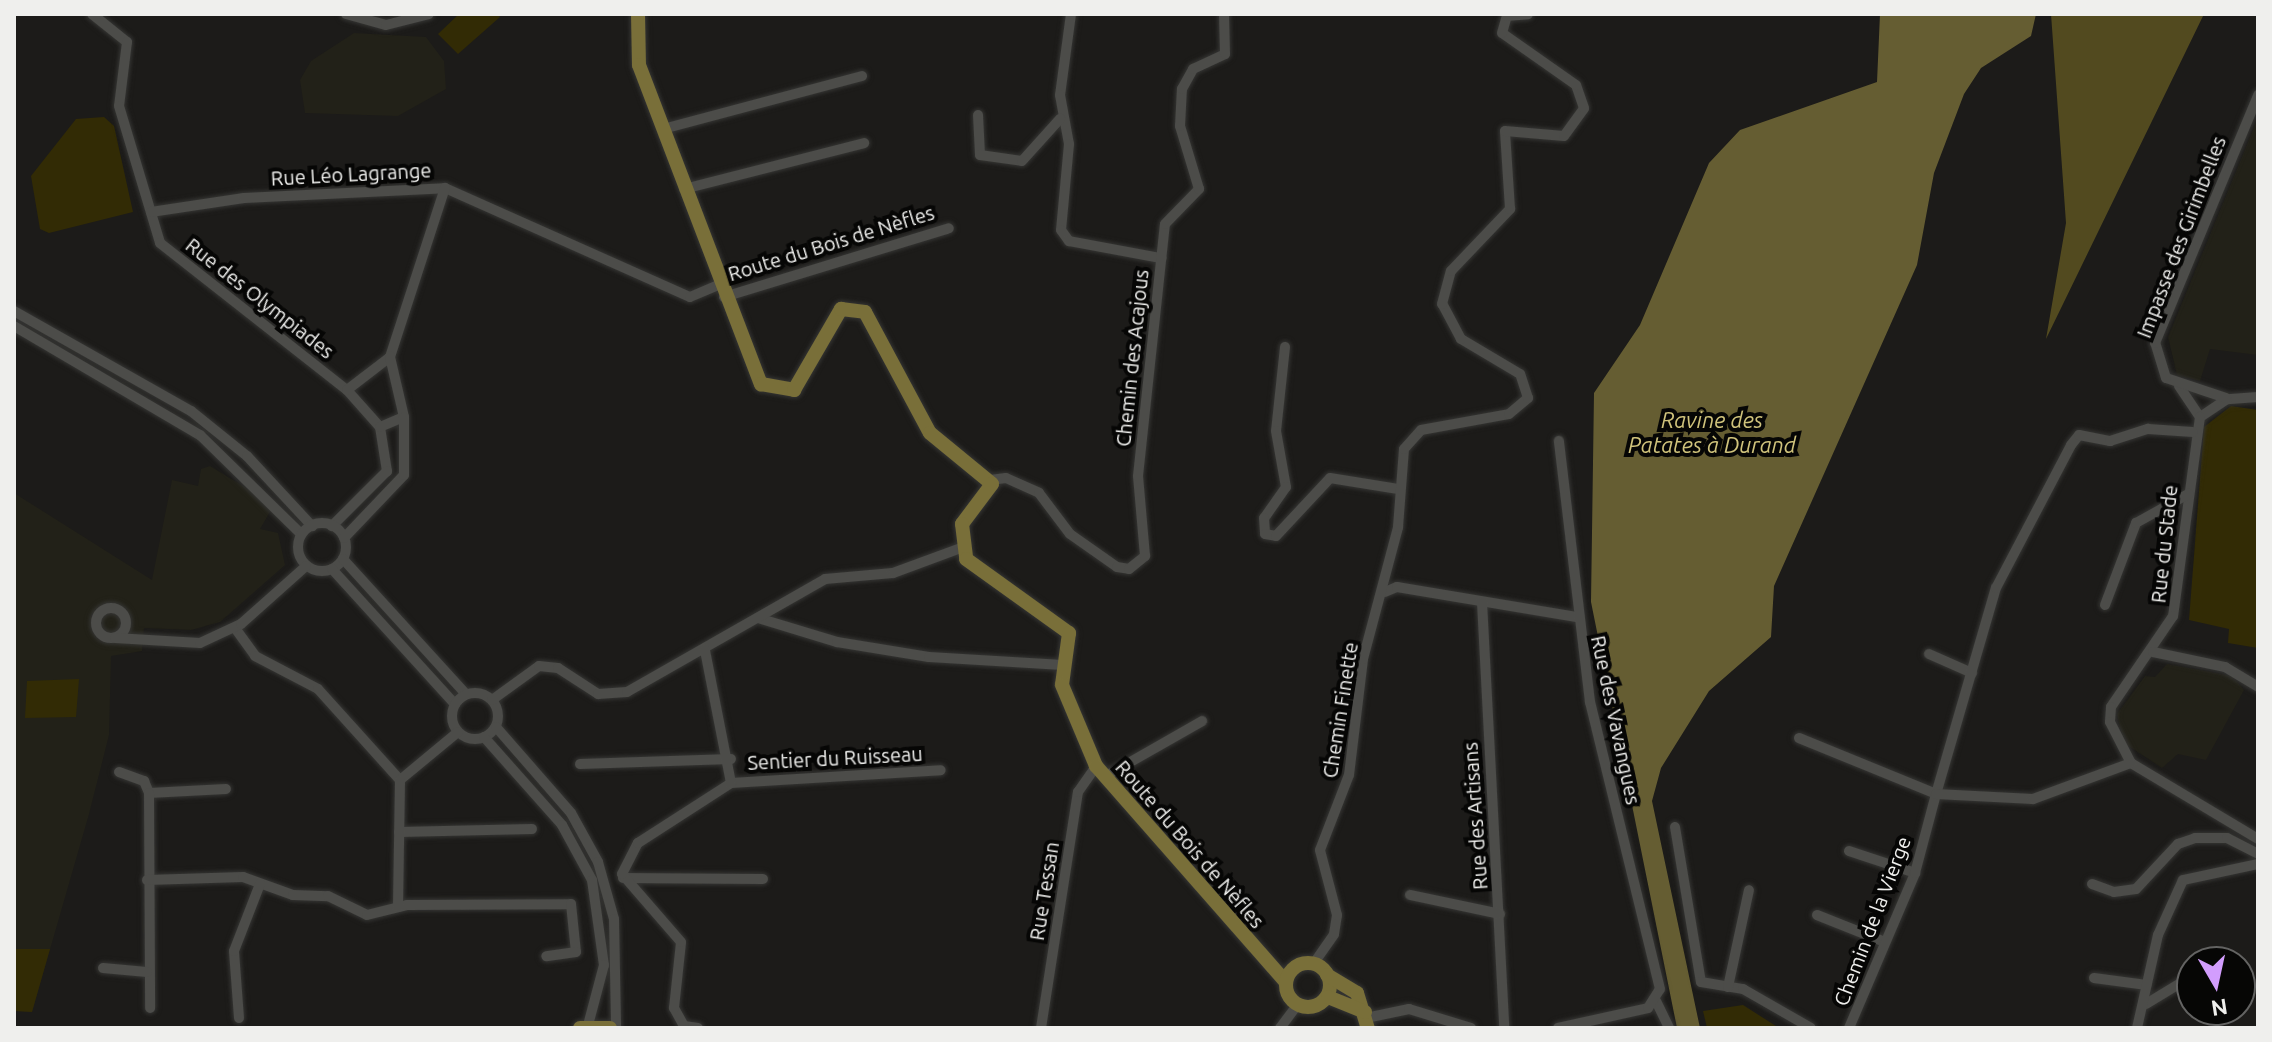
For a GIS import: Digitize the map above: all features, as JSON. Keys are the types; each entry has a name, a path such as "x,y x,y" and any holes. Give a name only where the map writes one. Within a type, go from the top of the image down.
{"main road":[{"name":"Route du Bois de Nèfles","path":"638,14 639,65 750,365 776,392 805,380 841,309 865,312 930,433 990,480"},
{"path":"961,548 962,524 989,493 990,480"},
{"name":"Route du Bois de Nèfles","path":"961,548 973,568 1066,627 1071,638 1063,665 1067,703 1100,771 1263,955 1289,975"},
{"path":"1314,963 1327,975 1357,993 1366,1019 1328,997 1298,1004 1289,975 1314,963"},
{"path":"1327,975 1328,997"},
{"path":"584,1027 613,1028"}],"street":[{"name":"Rue des Olympiades","path":"92,14 127,42 119,106 160,243 347,390 380,427"},
{"path":"346,14 386,25 429,14"},
{"path":"1071,14 1060,119 1069,144 1061,230 1069,241 1161,258"},
{"name":"Chemin des Acajous","path":"990,480 1006,478 1039,493 1070,534 1117,567 1140,564 1145,556 1138,476 1161,258 1168,216 1199,189 1180,126 1184,80 1193,69 1222,60 1224,14"},
{"name":"Chemin Finette","path":"1314,963 1328,948 1337,915 1320,850 1342,807 1363,659 1385,592 1404,449 1421,430 1509,414 1528,398 1520,374 1461,339 1442,304 1451,271 1510,209 1505,131 1564,136 1584,108 1576,85 1502,33 1507,16 1528,14"},
{"path":"663,129 862,76"},
{"name":"Impasse des Girimbelles","path":"2200,417 2179,386 2162,373 2155,343 2258,95"},
{"path":"978,115 980,155 1022,161 1060,119"},
{"path":"684,189 864,143"},
{"name":"Rue Léo Lagrange","path":"151,212 244,198 445,188 690,297 722,291"},
{"path":"347,390 390,357 445,188"},
{"name":"Route du Bois de Nèfles","path":"722,291 949,228"},
{"path":"14,311 191,411 312,526"},
{"path":"14,326 200,435 301,534"},
{"path":"1285,347 1276,431 1286,487 1264,518 1265,534 1276,536 1330,478 1398,489"},
{"path":"332,569 343,559 344,538 404,475 404,417 390,357"},
{"path":"375,371 397,382"},
{"path":"2179,386 2227,399 2258,397"},
{"path":"2200,417 2227,399"},
{"path":"306,566 297,547 301,534 312,526 332,526 387,471 380,427 404,417"},
{"name":"Rue du Stade","path":"2131,763 2112,736 2111,707 2153,652 2180,590 2193,432 2200,417"},
{"name":"Chemin de la Vierge","path":"1849,1028 1915,873 1972,673 2015,542 2079,435 2110,441 2148,429 2193,432"},
{"name":"Rue des Vavangues","path":"1559,441 1577,617 1660,989 1656,1001 1669,1028"},
{"path":"2105,605 2136,523 2188,494"},
{"path":"332,526 344,538"},
{"path":"343,559 466,694 492,700 539,666 558,668 598,694 627,692 825,579 893,573 961,548"},
{"path":"120,634 142,640 200,643 235,628 306,566 332,569 455,704 458,732"},
{"path":"1385,592 1397,587 1577,617"},
{"name":"Rue des Artisans","path":"1482,602 1504,1028"},
{"path":"758,618 837,642 929,657 1063,665"},
{"path":"235,628 255,656 318,689 400,780 398,907"},
{"path":"623,878 638,843 731,783 731,759 705,650"},
{"path":"2153,652 2225,667 2258,687"},
{"path":"1929,654 1972,673"},
{"path":"455,704 466,694"},
{"path":"492,700 496,727 571,813 605,881 616,941 613,1028"},
{"path":"1100,771 1202,721"},
{"path":"484,737 496,727"},
{"path":"400,780 458,732"},
{"path":"458,732 484,737 562,825 592,880 605,952 597,1008 584,1027"},
{"path":"1799,738 1936,794 2033,799 2131,763 2258,839"},
{"path":"580,764 731,759"},
{"name":"Sentier du Ruisseau","path":"731,783 941,770"},
{"name":"Rue Tessan","path":"1041,1028 1078,792 1100,771"},
{"path":"119,772 144,781 149,793 147,972 150,1008"},
{"path":"149,793 226,789"},
{"path":"1675,827 1701,982 1728,987 1811,1028"},
{"path":"399,832 532,829"},
{"path":"2092,884 2114,892 2136,889 2178,844 2195,838 2227,838 2258,854"},
{"path":"1849,851 1915,873"},
{"path":"2137,1028 2146,1004 2147,985 2183,880 2258,864"},
{"path":"147,880 243,877 260,884 328,896 367,915 398,907 571,904 576,952 546,956"},
{"path":"623,878 763,879"},
{"path":"623,878 681,942 674,1008 684,1026 698,1028"},
{"path":"239,1018 234,951 260,884"},
{"path":"1728,987 1749,890"},
{"path":"1410,895 1500,914"},
{"path":"1817,915 1885,942"},
{"path":"103,968 147,972"},
{"path":"2094,978 2147,985"},
{"path":"2146,1004 2176,986"},
{"path":"1558,1028 1656,1001"},
{"path":"1280,1028 1298,1004"},
{"path":"1366,1019 1409,1009 1471,1028"}],"shaded area":[{"path":"459,14 497,14 500,17 458,54 438,34"},
{"path":"2051,14 2204,14 2046,339 2066,223"},
{"path":"354,33 426,37 444,61 446,89 398,116 305,113 300,80 311,61"},
{"path":"104,117 114,126 133,212 49,233 40,229 31,176 76,119"},
{"path":"2258,118 2258,355 2210,349 2200,381 2177,375 2168,337"},
{"path":"2231,406 2258,410 2258,648 2228,643 2229,629 2189,620 2204,427"},
{"path":"210,466 274,505 260,529 278,533 285,565 220,622 191,630 144,628 142,651 111,656 109,735 89,814 32,1012 14,1011 14,493 152,580 172,480 198,486 201,469"},
{"path":"2167,664 2232,676 2244,690 2206,760 2178,754 2162,768 2124,743 2117,714 2145,676 2155,677"},
{"path":"79,679 76,717 25,718 27,681"},
{"path":"14,949 50,949 32,1012 14,1011"},
{"path":"1743,1005 1779,1028 1707,1028 1703,1011"}],"water":[{"name":"Ravine des Patates à Durand","path":"1880,14 2036,14 2031,36 1981,68 1964,94 1934,173 1917,265 1774,586 1771,637 1709,691 1661,768 1652,801 1700,1028 1677,1028 1591,602 1594,393 1640,325 1709,163 1740,130 1877,82"}]}
